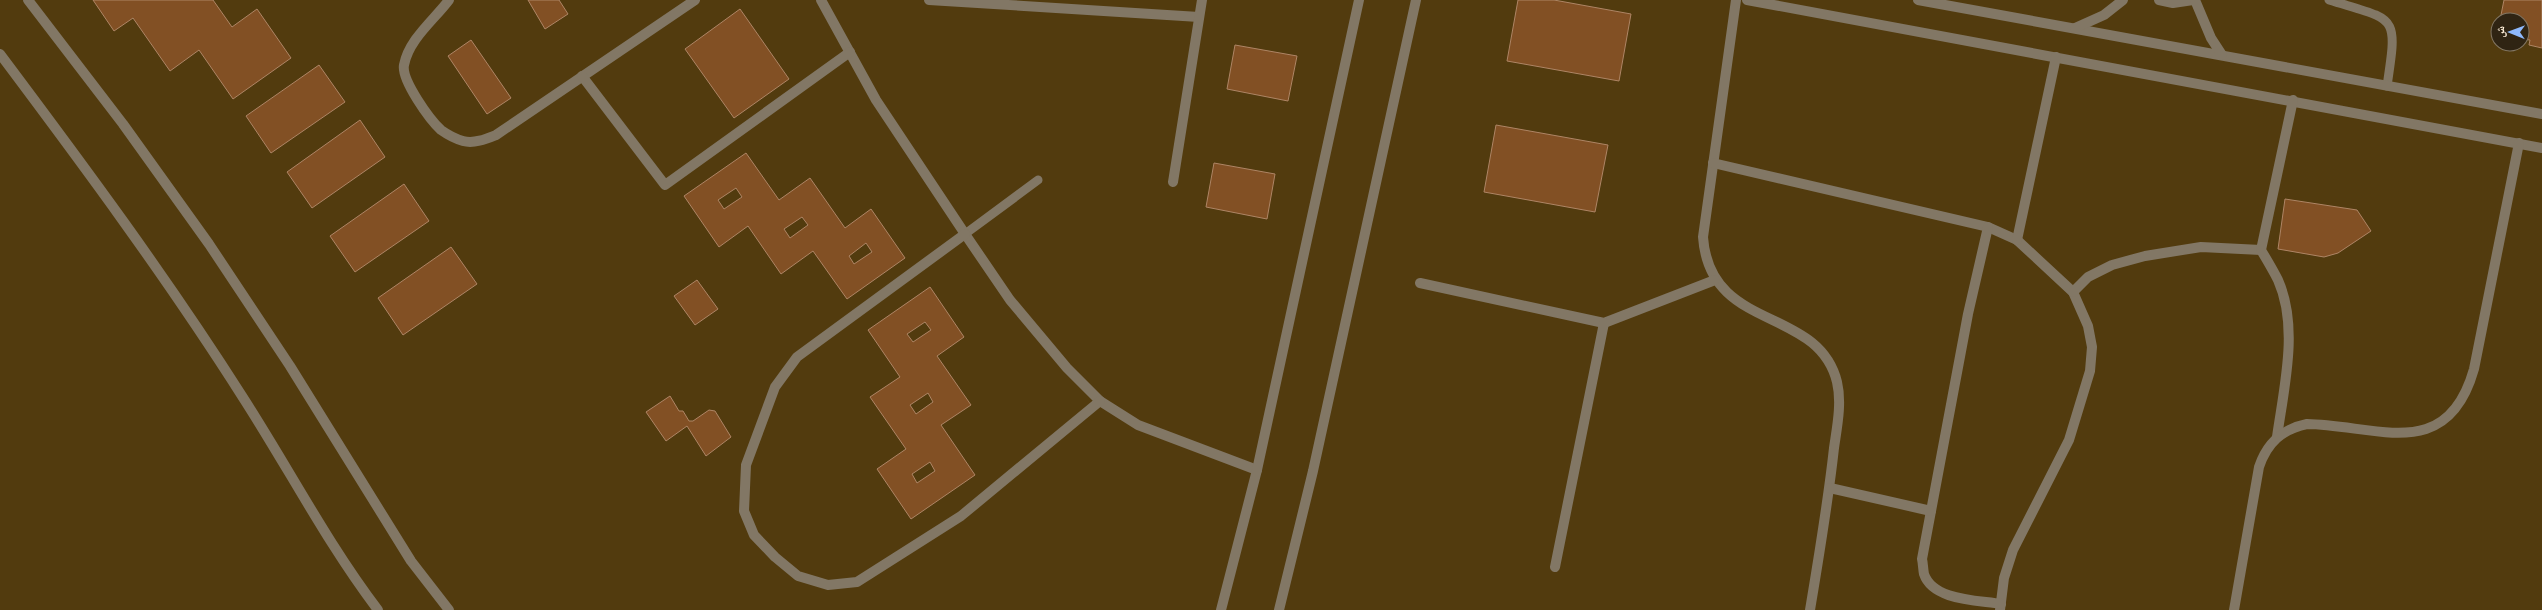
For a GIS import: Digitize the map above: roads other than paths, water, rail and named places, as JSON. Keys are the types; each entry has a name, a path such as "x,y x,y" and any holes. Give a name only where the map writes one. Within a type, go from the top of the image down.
{"street":[{"path":"28,0 123,124 209,244 290,366 411,561 449,610"},
{"path":"449,0 416,40 409,51 404,66 406,78 415,94 441,130 465,142 481,141 496,135 695,0"},
{"path":"821,0 876,100 965,234 1010,300 1067,368 1100,401 1138,425 1257,470"},
{"path":"929,0 1200,17"},
{"path":"1173,182 1202,0"},
{"path":"1221,610 1257,470 1359,0"},
{"path":"1279,610 1313,471 1416,0"},
{"path":"1736,0 1712,163 1703,237 1704,253 1715,280 1734,300 1802,335 1814,344 1832,368 1839,397 1830,488 1810,610"},
{"path":"1746,0 2293,100 2542,148"},
{"path":"1918,0 2542,114"},
{"path":"2074,28 2104,15 2123,0"},
{"path":"2159,0 2174,3 2194,0 2211,38 2222,55"},
{"path":"582,76 665,185 850,52"},
{"path":"0,54 163,276 243,396 366,594 378,610"},
{"path":"2017,240 2056,57"},
{"path":"2278,437 2290,344 2288,321 2278,281 2261,250 2293,100"},
{"path":"2234,610 2259,467 2269,445 2292,428 2307,424 2396,434 2414,432 2432,426 2447,416 2460,403 2469,387 2474,369 2519,143"},
{"path":"1712,163 1988,227 2017,240 2073,292 2088,326 2092,348 2090,371 2069,440 2013,550 2004,578 2001,607 1947,594 1935,589 1927,580 1922,559 1968,314 1988,227"},
{"path":"965,234 797,357 774,387 746,465 744,511 754,535 775,557 798,576 828,585 857,582 961,516 1100,401"},
{"path":"2073,292 2088,277 2112,265 2145,256 2201,247 2261,250"},
{"path":"1420,283 1604,323 1715,280"},
{"path":"1555,567 1604,323"},
{"path":"1830,488 1931,511"}],"lane":[{"path":"2329,0 2379,16 2391,26 2394,42 2387,86"},
{"path":"965,234 1038,180"}]}
